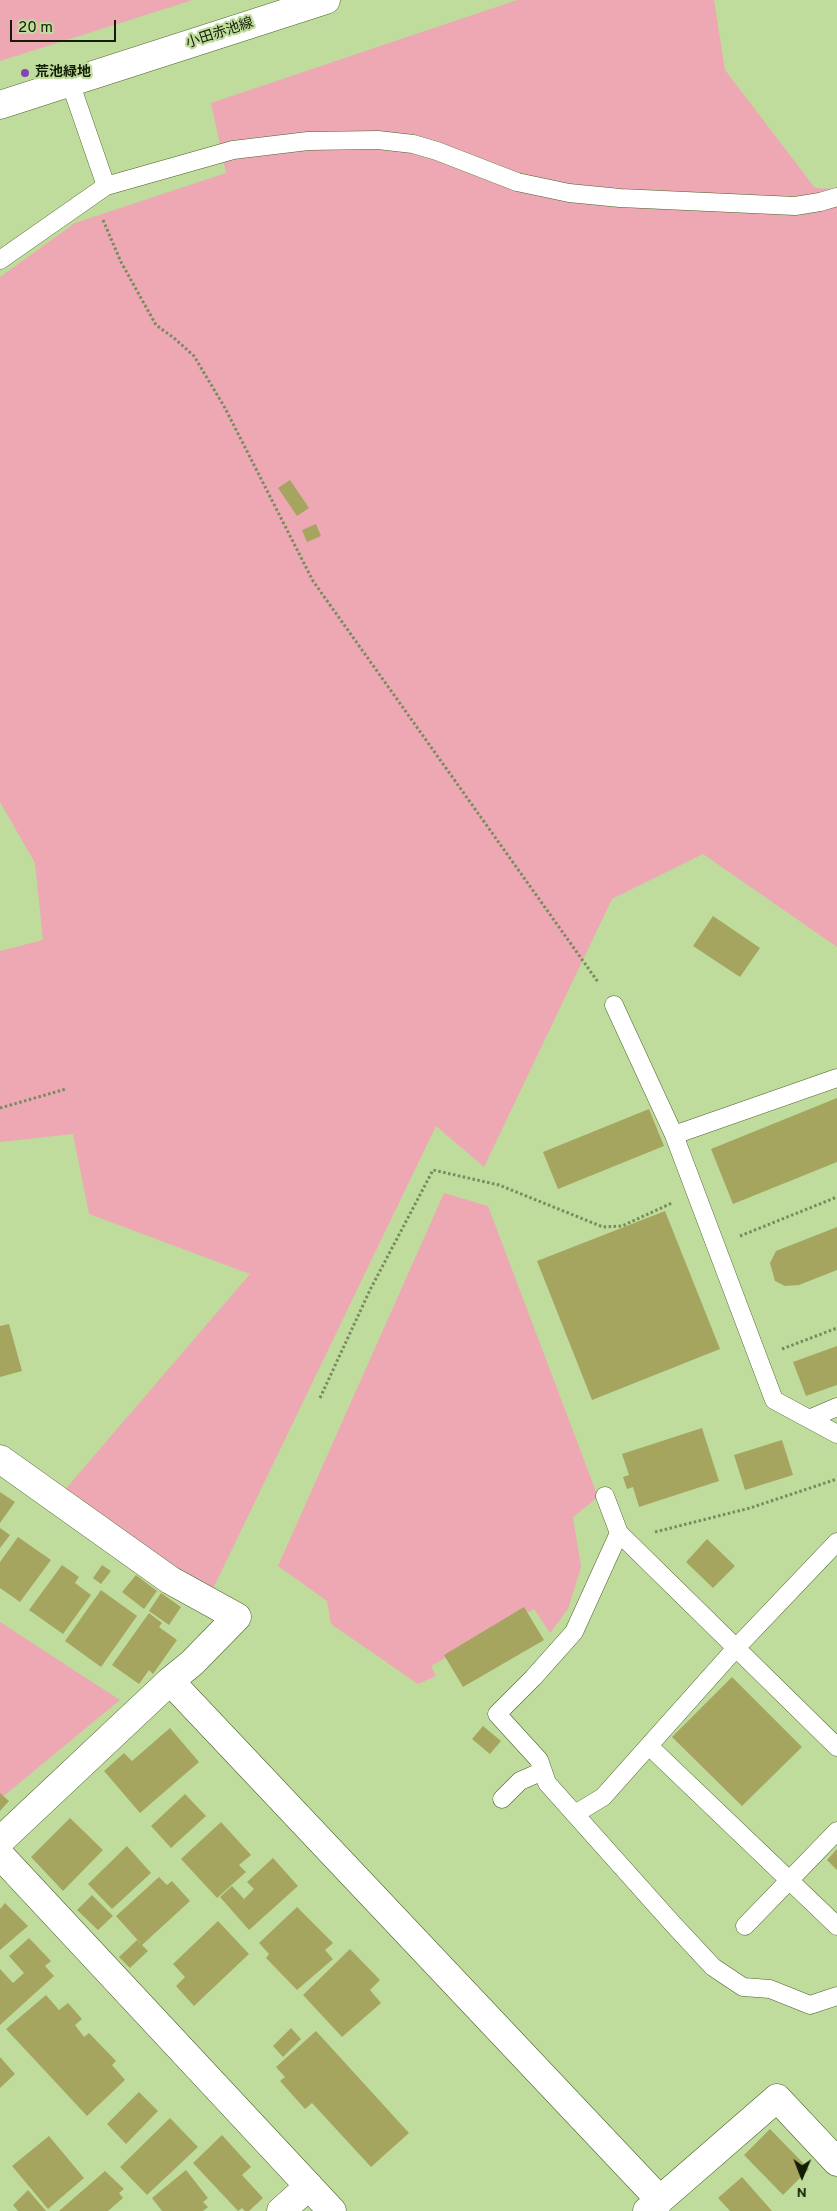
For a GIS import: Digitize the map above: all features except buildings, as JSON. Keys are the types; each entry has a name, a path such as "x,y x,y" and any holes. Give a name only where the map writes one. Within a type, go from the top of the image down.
{"street":[{"name":"小田赤池線","path":"0,105 326,0"},
{"path":"0,1459 170,1580 238,1617 192,1663 170,1681 0,1841"},
{"path":"170,1681 654,2205 777,2098 837,2162"},
{"path":"0,1855 332,2211"},
{"path":"281,2211 309,2186"}],"lane":[{"path":"70,82 106,186"},
{"path":"0,260 106,186 232,150 308,142 378,140 413,144 437,151 517,182 569,193 620,198 795,206 837,197"},
{"path":"614,1005 674,1135 774,1400 837,1434"},
{"path":"674,1135 837,1078"},
{"path":"808,1419 837,1407"},
{"path":"605,1496 622,1536 837,1747"},
{"path":"622,1536 574,1632 533,1678 496,1714 539,1760 547,1783 713,1967 743,1987 770,1990 810,2005 837,1996"},
{"path":"575,1814 603,1798 736,1648 837,1542"},
{"path":"649,1746 837,1926"},
{"path":"502,1799 520,1781 543,1771"},
{"path":"745,1926 837,1831"}],"path":[{"path":"92,196 121,262 156,325 194,356 225,408 313,580 614,1005"},
{"path":"0,1108 66,1088"},
{"path":"320,1398 370,1290 433,1170 499,1185 603,1227 622,1226 696,1192"},
{"path":"716,1245 837,1197"},
{"path":"759,1358 837,1328"},
{"path":"622,1536 750,1508 837,1479"}],"shaded area":[{"path":"0,0 193,0 0,61"},
{"path":"517,0 714,0 725,70 815,188 837,189 837,947 703,854 612,899 484,1167 436,1126 210,1595 57,1499 250,1274 89,1214 73,1134 0,1142 0,951 43,940 35,863 0,802 0,277 75,223 226,173 211,103"},
{"path":"444,1193 488,1206 598,1497 573,1517 581,1567 568,1609 550,1633 534,1609 431,1666 436,1676 418,1684 331,1624 327,1601 278,1566"},
{"path":"0,1622 120,1700 0,1799"}],"place":[{"name":"荒池緑地","path":"25,73"}]}
